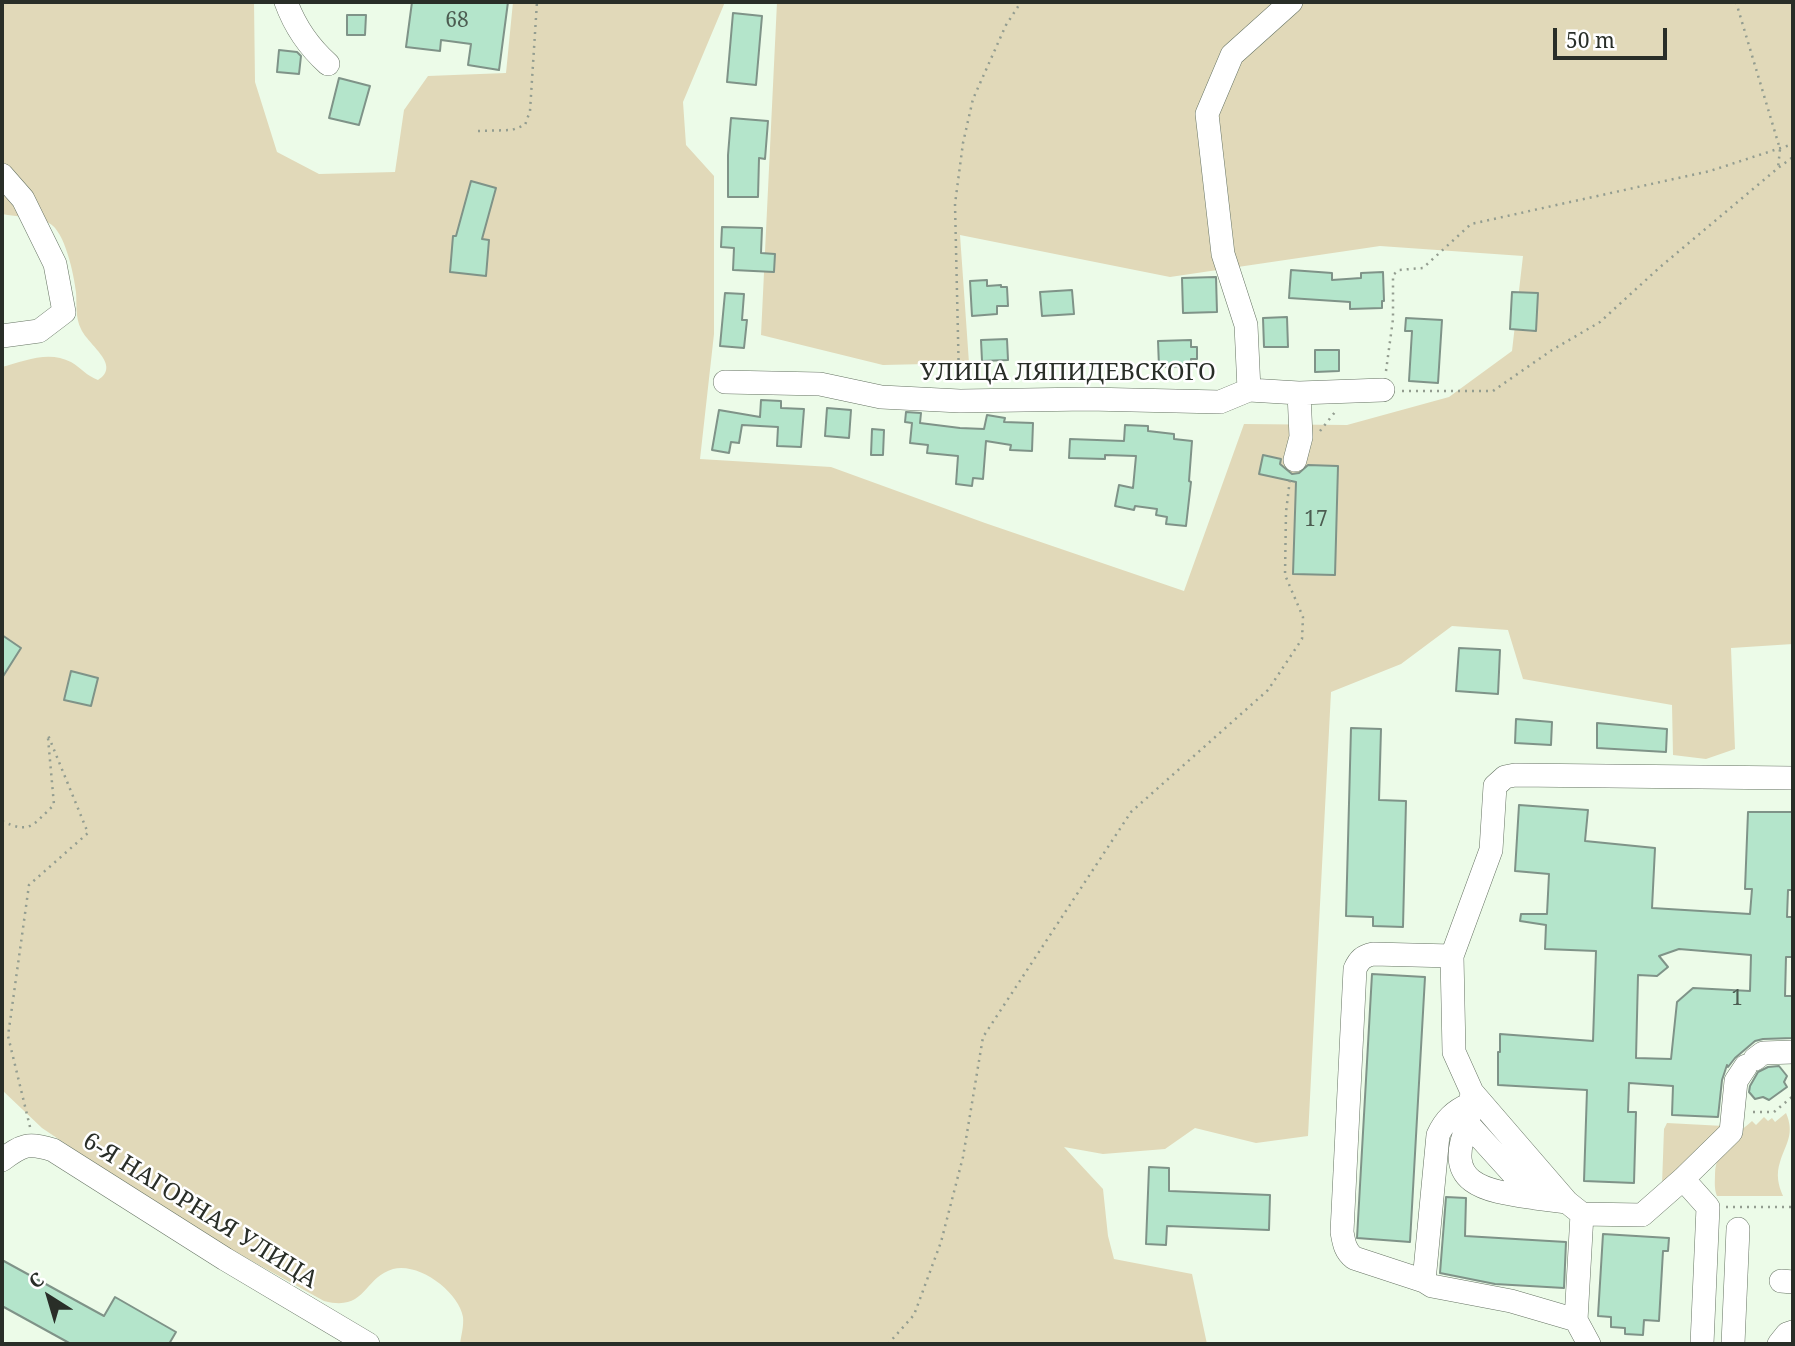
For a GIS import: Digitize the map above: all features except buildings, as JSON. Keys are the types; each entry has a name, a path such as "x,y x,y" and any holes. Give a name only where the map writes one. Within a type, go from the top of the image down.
{"street":[{"path":"286,2 299,32 328,64"},
{"path":"1249,390 1246,325 1223,254 1207,114 1232,55 1291,2"},
{"path":"2,175 23,199 55,264 64,313 39,331 2,336"},
{"name":"УЛИЦА ЛЯПИДЕВСКОГО","path":"725,382 820,384 881,397 960,401 1088,399 1220,402 1249,390 1299,393 1383,390"},
{"path":"1295,460 1301,437 1299,393"},
{"path":"1535,1198 1470,1106 1454,1052 1452,956 1491,850 1495,786 1505,777 1516,775 1793,778"},
{"path":"1452,956 1373,954 1364,956 1355,970 1342,1232 1347,1253 1354,1258 1432,1286 1511,1301 1576,1320"},
{"path":"1470,1106 1461,1139 1460,1156 1462,1170 1470,1181 1483,1189 1575,1208 1642,1215 1726,1139 1733,1126 1734,1089 1739,1073 1763,1054 1793,1052"},
{"path":"1470,1106 1575,1208 1576,1320 1589,1344"},
{"path":"1424,1281 1438,1135 1452,1114 1470,1106"},
{"name":"6-Я НАГОРНАЯ УЛИЦА","path":"14,1148 53,1150 225,1259 368,1344"},
{"path":"1684,1179 1709,1207 1702,1344"},
{"path":"1733,1344 1738,1230"},
{"path":"1779,1344 1787,1334 1793,1332"}],"path":[{"path":"478,131 512,130 526,125 530,111 537,2"},
{"path":"960,401 955,204 963,143 973,99 1006,25 1021,2"},
{"path":"1736,2 1780,149 1777,168"},
{"path":"1793,144 1710,171 1471,224 1423,268 1399,270 1393,275 1392,319 1383,390 1493,391 1552,350 1600,322 1659,268 1793,157"},
{"path":"1314,438 1337,409"},
{"path":"888,1344 914,1315 942,1241 963,1157 982,1037 1131,812 1268,690 1302,639 1303,617 1285,575 1286,512 1295,460"},
{"path":"2,821 18,828 30,827 54,805 48,735 88,833 29,885 8,1036 14,1148"},
{"path":"1733,1126 1751,1112 1774,1112 1793,1096"},
{"path":"1787,1101 1793,1108"},
{"path":"1709,1207 1793,1207"}],"shaded area":[{"path":"2,2 254,2 255,82 277,152 319,174 395,172 404,110 428,76 506,73 513,2 725,2 683,102 686,145 714,176 714,334 700,459 831,467 1184,591 1244,424 1347,425 1449,397 1512,351 1523,256 1380,246 1170,277 960,235 969,363 883,365 761,335 777,2 1793,2 1793,644 1731,648 1735,749 1706,759 1673,755 1672,705 1523,679 1508,630 1452,626 1401,664 1331,692 1308,1136 1256,1143 1195,1128 1165,1149 1103,1154 1064,1147 1103,1189 1108,1236 1114,1259 1192,1274 1207,1344 460,1344 463,1317 454,1298 426,1275 403,1268 383,1273 348,1302 324,1301 185,1224 42,1128 2,1090 2,367 36,358 54,357 71,362 98,380 106,368 105,361 79,324 73,275 60,235 44,221 2,214"},
{"path":"1786,1113 1790,1133 1778,1175 1783,1196 1717,1196 1715,1174 1722,1150 1752,1121 1756,1125 1764,1117 1768,1121 1772,1118 1775,1122"},
{"path":"1667,1123 1724,1126 1662,1185 1664,1129"}]}
